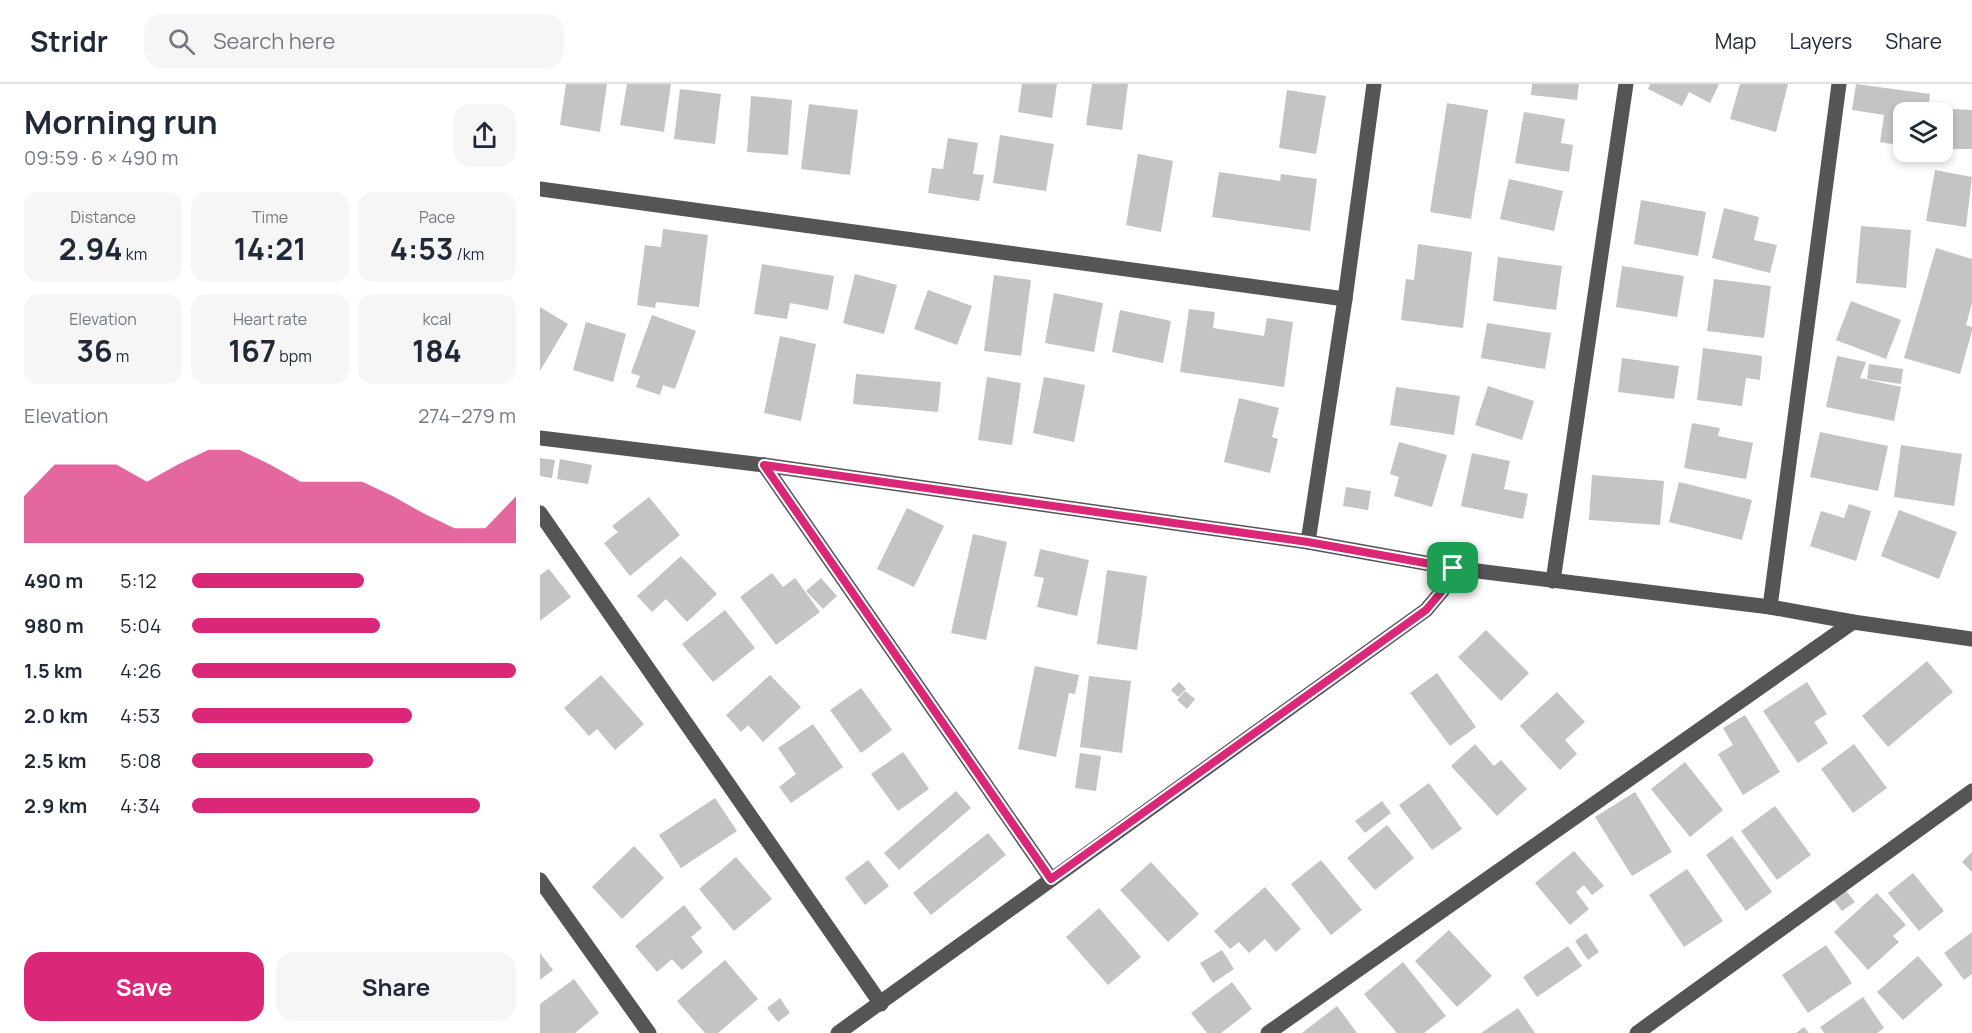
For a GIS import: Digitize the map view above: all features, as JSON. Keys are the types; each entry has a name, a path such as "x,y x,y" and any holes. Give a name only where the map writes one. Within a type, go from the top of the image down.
{"street":[{"path":"1308,542 1345,299 1374,84"},
{"path":"1553,581 1626,84"},
{"path":"1770,607 1839,84"},
{"path":"540,189 1345,299"},
{"path":"540,438 764,465 1308,542 1453,568 1770,607 1853,622 1972,637"},
{"path":"764,465 1051,879"},
{"path":"540,513 881,1004"},
{"path":"838,1033 1426,610 1442,591 1453,568"},
{"path":"1268,1033 1853,622"},
{"path":"1637,1033 1972,791"},
{"path":"540,880 649,1033"}],"building":[{"path":"566,84 607,84 600,132 560,125"},
{"path":"627,84 671,84 664,132 620,125"},
{"path":"1022,84 1057,84 1052,118 1018,112"},
{"path":"1092,84 1128,84 1122,130 1086,125"},
{"path":"1532,84 1579,84 1577,100 1531,95"},
{"path":"1650,84 1719,84 1710,103 1689,92 1682,106 1648,89"},
{"path":"1740,84 1788,84 1776,132 1730,119"},
{"path":"1856,84 1930,94 1929,102 1893,102 1893,144 1880,142 1884,115 1852,110"},
{"path":"680,89 721,94 715,144 674,139"},
{"path":"1287,90 1326,96 1316,154 1279,148"},
{"path":"751,96 792,100 788,155 747,152"},
{"path":"1447,103 1488,110 1471,219 1430,212"},
{"path":"809,104 858,110 850,175 801,169"},
{"path":"1953,109 1972,110 1972,149 1953,149"},
{"path":"1524,112 1565,119 1561,143 1573,145 1569,172 1515,163"},
{"path":"1000,135 1054,144 1046,191 993,183"},
{"path":"948,138 978,143 973,174 984,175 979,201 928,193 932,168 943,169"},
{"path":"1138,154 1173,161 1161,232 1126,225"},
{"path":"1935,170 1972,177 1966,227 1926,221"},
{"path":"1219,172 1280,181 1281,174 1317,179 1310,231 1212,217"},
{"path":"1509,179 1563,191 1554,231 1500,219"},
{"path":"1641,200 1706,212 1698,256 1634,244"},
{"path":"1724,208 1759,217 1754,240 1777,245 1770,273 1712,258"},
{"path":"1861,226 1911,230 1906,288 1856,283"},
{"path":"663,229 708,235 699,307 656,302 655,308 637,305 645,245 661,247"},
{"path":"1418,244 1472,252 1463,328 1401,320 1406,279 1414,280"},
{"path":"1936,248 1972,259 1972,303 1966,325 1972,327 1972,331 1960,374 1904,358"},
{"path":"1498,257 1562,266 1556,310 1493,301"},
{"path":"762,264 834,276 828,310 790,303 787,319 754,314"},
{"path":"1622,266 1684,276 1677,317 1616,307"},
{"path":"855,274 897,285 884,334 843,323"},
{"path":"994,275 1031,280 1021,356 984,351"},
{"path":"1714,279 1771,286 1764,338 1707,331"},
{"path":"928,290 972,306 957,345 914,329"},
{"path":"1054,293 1103,303 1094,352 1045,343"},
{"path":"1851,301 1901,320 1886,359 1836,340"},
{"path":"540,307 568,324 540,371"},
{"path":"1189,309 1215,312 1213,328 1264,336 1267,318 1293,322 1284,387 1180,372"},
{"path":"1120,310 1171,321 1163,363 1112,352"},
{"path":"652,315 696,331 675,389 663,385 660,395 636,387 640,376 631,373"},
{"path":"586,322 626,334 613,382 573,370"},
{"path":"1487,323 1551,333 1545,369 1481,358"},
{"path":"780,336 816,344 801,421 764,413"},
{"path":"1703,348 1762,356 1760,380 1746,378 1742,406 1697,400"},
{"path":"1837,356 1866,362 1860,378 1901,387 1894,421 1826,407"},
{"path":"1622,358 1679,366 1674,399 1618,392"},
{"path":"1869,364 1903,369 1901,384 1867,379"},
{"path":"856,374 941,382 938,412 853,404"},
{"path":"987,377 1021,383 1012,445 978,440"},
{"path":"1044,377 1085,385 1074,442 1033,433"},
{"path":"1488,386 1534,401 1522,440 1475,425"},
{"path":"1396,387 1460,396 1454,435 1390,425"},
{"path":"1239,398 1279,408 1272,437 1278,439 1270,473 1224,462"},
{"path":"1692,423 1720,428 1718,436 1753,443 1746,479 1684,468"},
{"path":"1820,432 1888,446 1878,491 1810,477"},
{"path":"1399,442 1447,455 1432,507 1394,496 1399,477 1390,474"},
{"path":"1901,445 1962,454 1954,506 1894,497"},
{"path":"1472,453 1510,461 1504,489 1528,494 1523,519 1461,506"},
{"path":"540,458 555,460 552,478 540,476"},
{"path":"560,459 592,465 588,484 557,479"},
{"path":"1592,475 1664,481 1660,525 1589,520"},
{"path":"1679,482 1752,500 1742,540 1669,522"},
{"path":"1346,487 1371,491 1368,510 1343,506"},
{"path":"649,497 680,535 630,576 604,543 618,532 612,526"},
{"path":"1849,504 1871,511 1856,561 1810,546 1821,511 1844,518"},
{"path":"907,508 944,526 914,587 877,569"},
{"path":"1899,510 1957,532 1939,579 1881,556"},
{"path":"973,534 1007,542 986,640 951,633"},
{"path":"1040,549 1089,560 1077,616 1037,607 1044,578 1034,576"},
{"path":"681,556 717,594 687,622 666,599 652,612 637,596"},
{"path":"549,569 571,597 540,621 540,575"},
{"path":"1107,570 1147,576 1137,650 1097,644"},
{"path":"772,573 783,587 795,578 820,612 776,645 740,597"},
{"path":"821,578 837,596 823,609 806,591"},
{"path":"725,610 755,648 713,682 682,644"},
{"path":"1486,630 1529,673 1501,701 1458,657"},
{"path":"1927,661 1953,692 1888,747 1862,716"},
{"path":"1035,666 1079,675 1075,694 1069,693 1056,757 1018,749"},
{"path":"1437,673 1476,727 1450,746 1410,693"},
{"path":"601,675 644,724 615,750 597,729 589,736 564,708"},
{"path":"770,675 801,707 763,742 748,725 741,732 726,715"},
{"path":"1089,676 1131,681 1122,753 1080,747"},
{"path":"1179,682 1186,689 1178,697 1171,690"},
{"path":"1807,682 1827,714 1814,722 1828,743 1798,763 1763,711"},
{"path":"861,688 892,730 861,753 830,710"},
{"path":"1185,691 1195,699 1187,709 1177,700"},
{"path":"1557,692 1585,722 1565,740 1577,754 1560,770 1520,726"},
{"path":"1745,715 1780,772 1743,795 1718,754 1733,745 1723,728"},
{"path":"813,724 843,767 791,803 779,787 796,774 778,748"},
{"path":"1475,744 1494,766 1501,760 1527,789 1497,816 1451,766"},
{"path":"1854,744 1887,788 1853,813 1821,769"},
{"path":"903,752 929,789 898,811 871,774"},
{"path":"1080,753 1101,756 1096,791 1075,788"},
{"path":"1685,762 1723,810 1690,837 1651,789"},
{"path":"1429,783 1462,829 1432,850 1399,805"},
{"path":"956,791 971,808 899,870 884,853"},
{"path":"1635,792 1672,852 1632,876 1595,817"},
{"path":"715,798 737,831 681,868 659,835"},
{"path":"1382,801 1391,813 1365,833 1355,821"},
{"path":"1775,806 1811,855 1777,880 1741,831"},
{"path":"1387,825 1414,858 1375,890 1347,858"},
{"path":"988,833 1006,855 931,915 913,893"},
{"path":"1732,836 1772,892 1746,911 1706,855"},
{"path":"634,846 664,878 622,919 592,887"},
{"path":"1574,851 1604,886 1592,895 1584,885 1576,892 1589,909 1570,925 1535,883"},
{"path":"1972,852 1972,872 1962,862"},
{"path":"736,857 772,899 734,931 699,889"},
{"path":"868,860 889,886 865,905 845,878"},
{"path":"1321,860 1362,910 1331,935 1291,884"},
{"path":"1151,862 1199,914 1168,942 1120,890"},
{"path":"1687,869 1723,921 1684,947 1649,895"},
{"path":"1913,873 1944,911 1919,931 1888,893"},
{"path":"1265,887 1301,929 1276,952 1265,939 1249,953 1239,942 1230,949 1214,931"},
{"path":"1843,887 1855,902 1842,911 1831,897"},
{"path":"1877,893 1906,925 1893,936 1899,942 1868,970 1834,932"},
{"path":"684,905 702,928 691,937 703,952 682,970 672,959 657,972 635,946"},
{"path":"1099,908 1141,957 1108,985 1066,937"},
{"path":"1449,930 1492,976 1457,1007 1415,961"},
{"path":"1972,932 1972,974 1964,980 1944,953"},
{"path":"1586,933 1599,952 1588,960 1575,941"},
{"path":"1826,945 1852,983 1808,1013 1782,975"},
{"path":"1568,946 1582,966 1537,997 1523,977"},
{"path":"1222,950 1234,969 1213,983 1200,963"},
{"path":"540,953 553,970 540,980"},
{"path":"1918,956 1943,985 1903,1020 1877,992"},
{"path":"725,960 758,999 718,1033 705,1033 677,1001"},
{"path":"1403,962 1446,1016 1424,1033 1397,1033 1364,994"},
{"path":"574,979 599,1013 575,1033 540,1033 540,1004"},
{"path":"1232,982 1252,1009 1221,1033 1207,1033 1191,1013"},
{"path":"1863,997 1884,1028 1877,1033 1824,1033 1820,1027"},
{"path":"780,998 790,1013 778,1022 767,1008"},
{"path":"1337,1006 1357,1033 1302,1033"},
{"path":"1518,1008 1535,1033 1481,1033"},
{"path":"1804,1027 1809,1033 1796,1033"}],"route":[{"path":"764,465 1308,542 1453,568 1442,591 1426,610 1051,879 764,465"}]}
